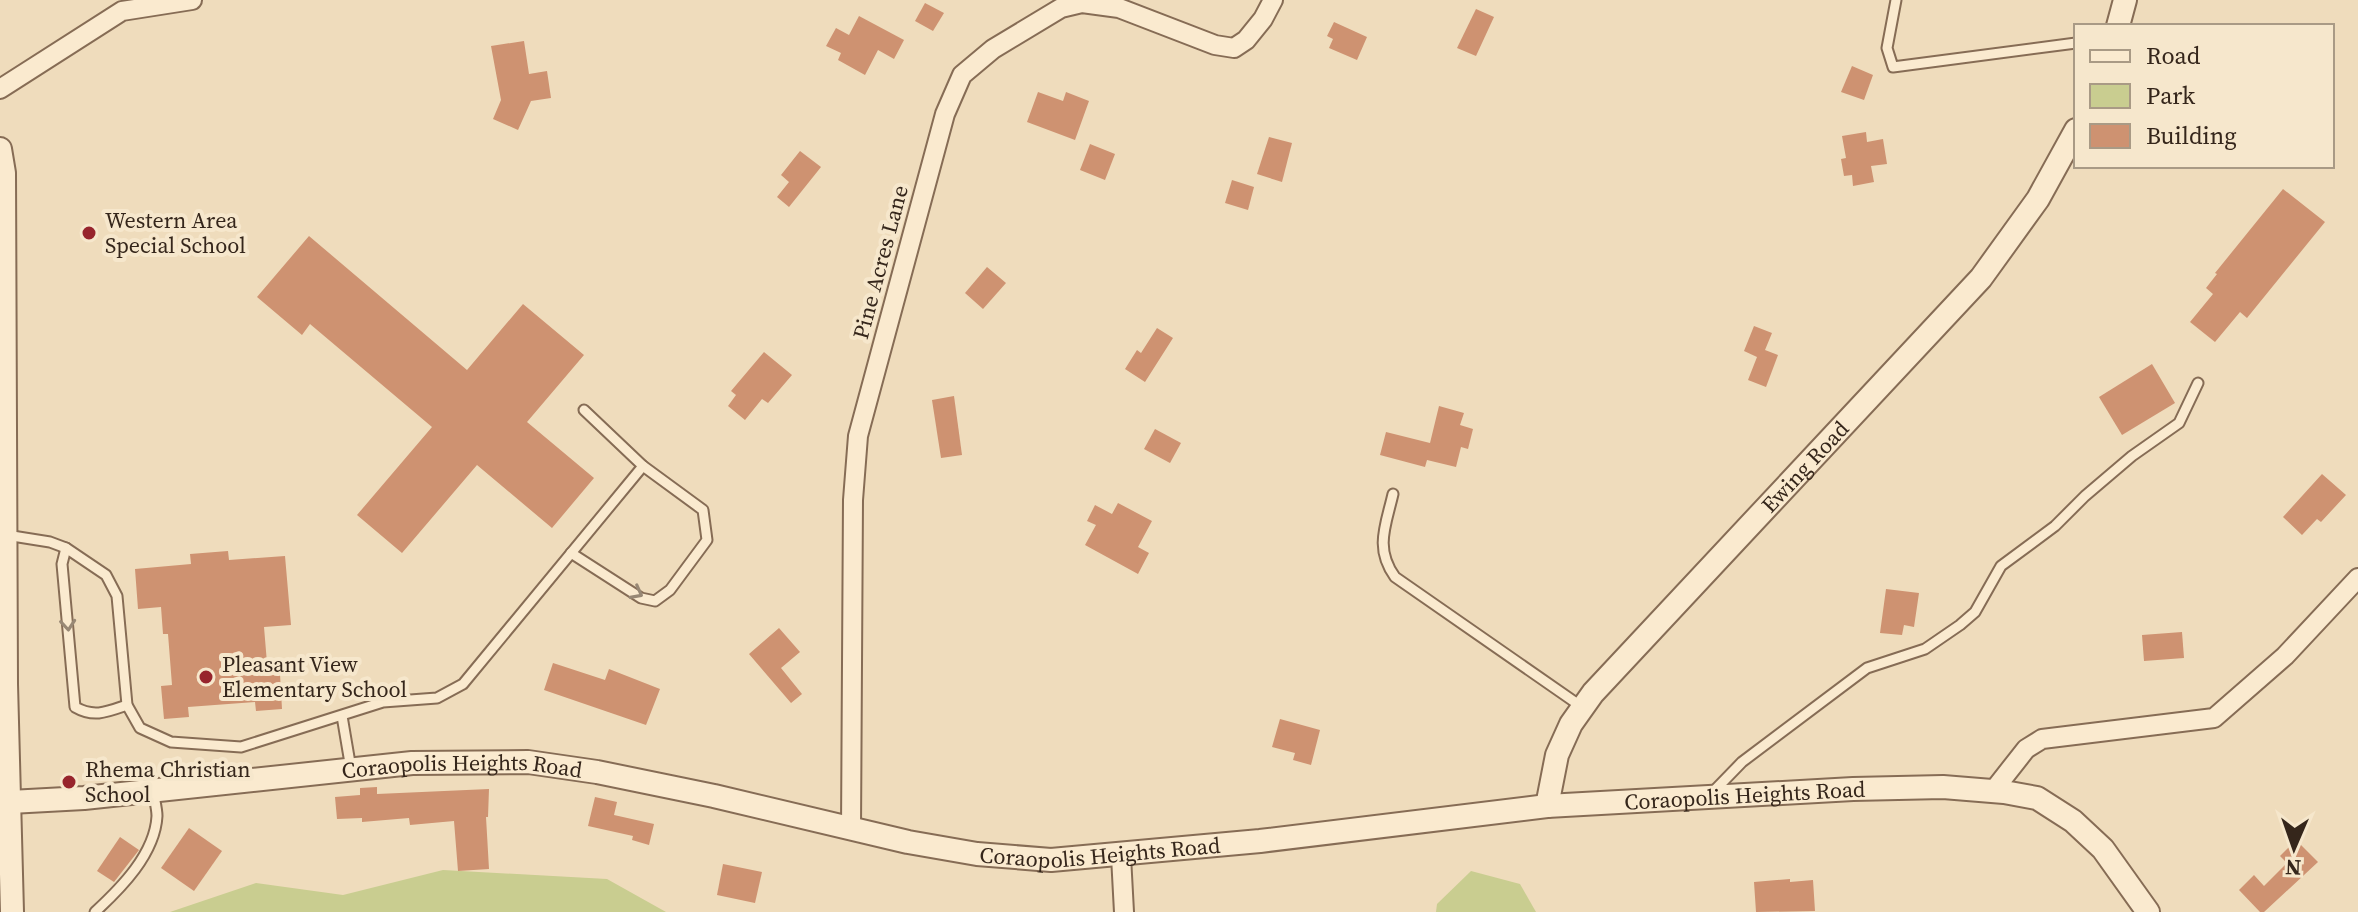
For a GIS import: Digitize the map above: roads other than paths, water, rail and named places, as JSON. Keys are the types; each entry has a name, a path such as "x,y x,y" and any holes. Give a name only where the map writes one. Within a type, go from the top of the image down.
{"street":[{"path":"0,89 122,11 192,0"},
{"name":"Pine Acres Lane","path":"851,829 853,500 858,436 945,114 962,75 993,49 1061,8 1082,3 1119,8 1215,45 1234,48 1246,40 1273,0"},
{"path":"2119,24 2125,0"},
{"name":"Ewing Road","path":"1547,806 1557,755 1582,707 1981,278 2038,199 2074,134"},
{"path":"0,149 4,173 3,684 10,802 6,849 8,909"},
{"path":"1993,791 2026,749 2042,739 2214,718 2285,656 2358,578"},
{"name":"Coraopolis Heights Road","path":"10,802 412,763 528,762 612,775 908,842 977,854 1051,860 1121,856 1547,806 1943,787 2037,798 2073,821 2103,849 2148,912"},
{"path":"1121,856 1124,912"}],"lane":[{"path":"1896,0 1887,48 1893,67 2074,43"},
{"path":"1709,797 1742,762 1867,668 1925,649 1960,625 1975,612 2001,566 2055,526 2132,456 2179,423 2198,383"},
{"path":"571,553 641,598 655,601 670,590 707,540 703,510 643,466 584,410"},
{"path":"5,535 50,542 66,548 106,575 117,596 127,705 140,728 171,742 241,747 383,702 437,698 463,684 643,466"},
{"path":"1393,494 1382,545 1383,557 1395,577 1582,707"},
{"path":"66,548 62,564 75,707 86,713 101,714 127,705"},
{"path":"342,716 351,769"},
{"path":"95,912 121,888 145,856 157,817 153,790"}],"place":[{"name":"Western Area Special School","path":"89,233"},
{"name":"Pleasant View Elementary School","path":"206,677"},
{"name":"Rhema Christian School","path":"69,782"}]}
